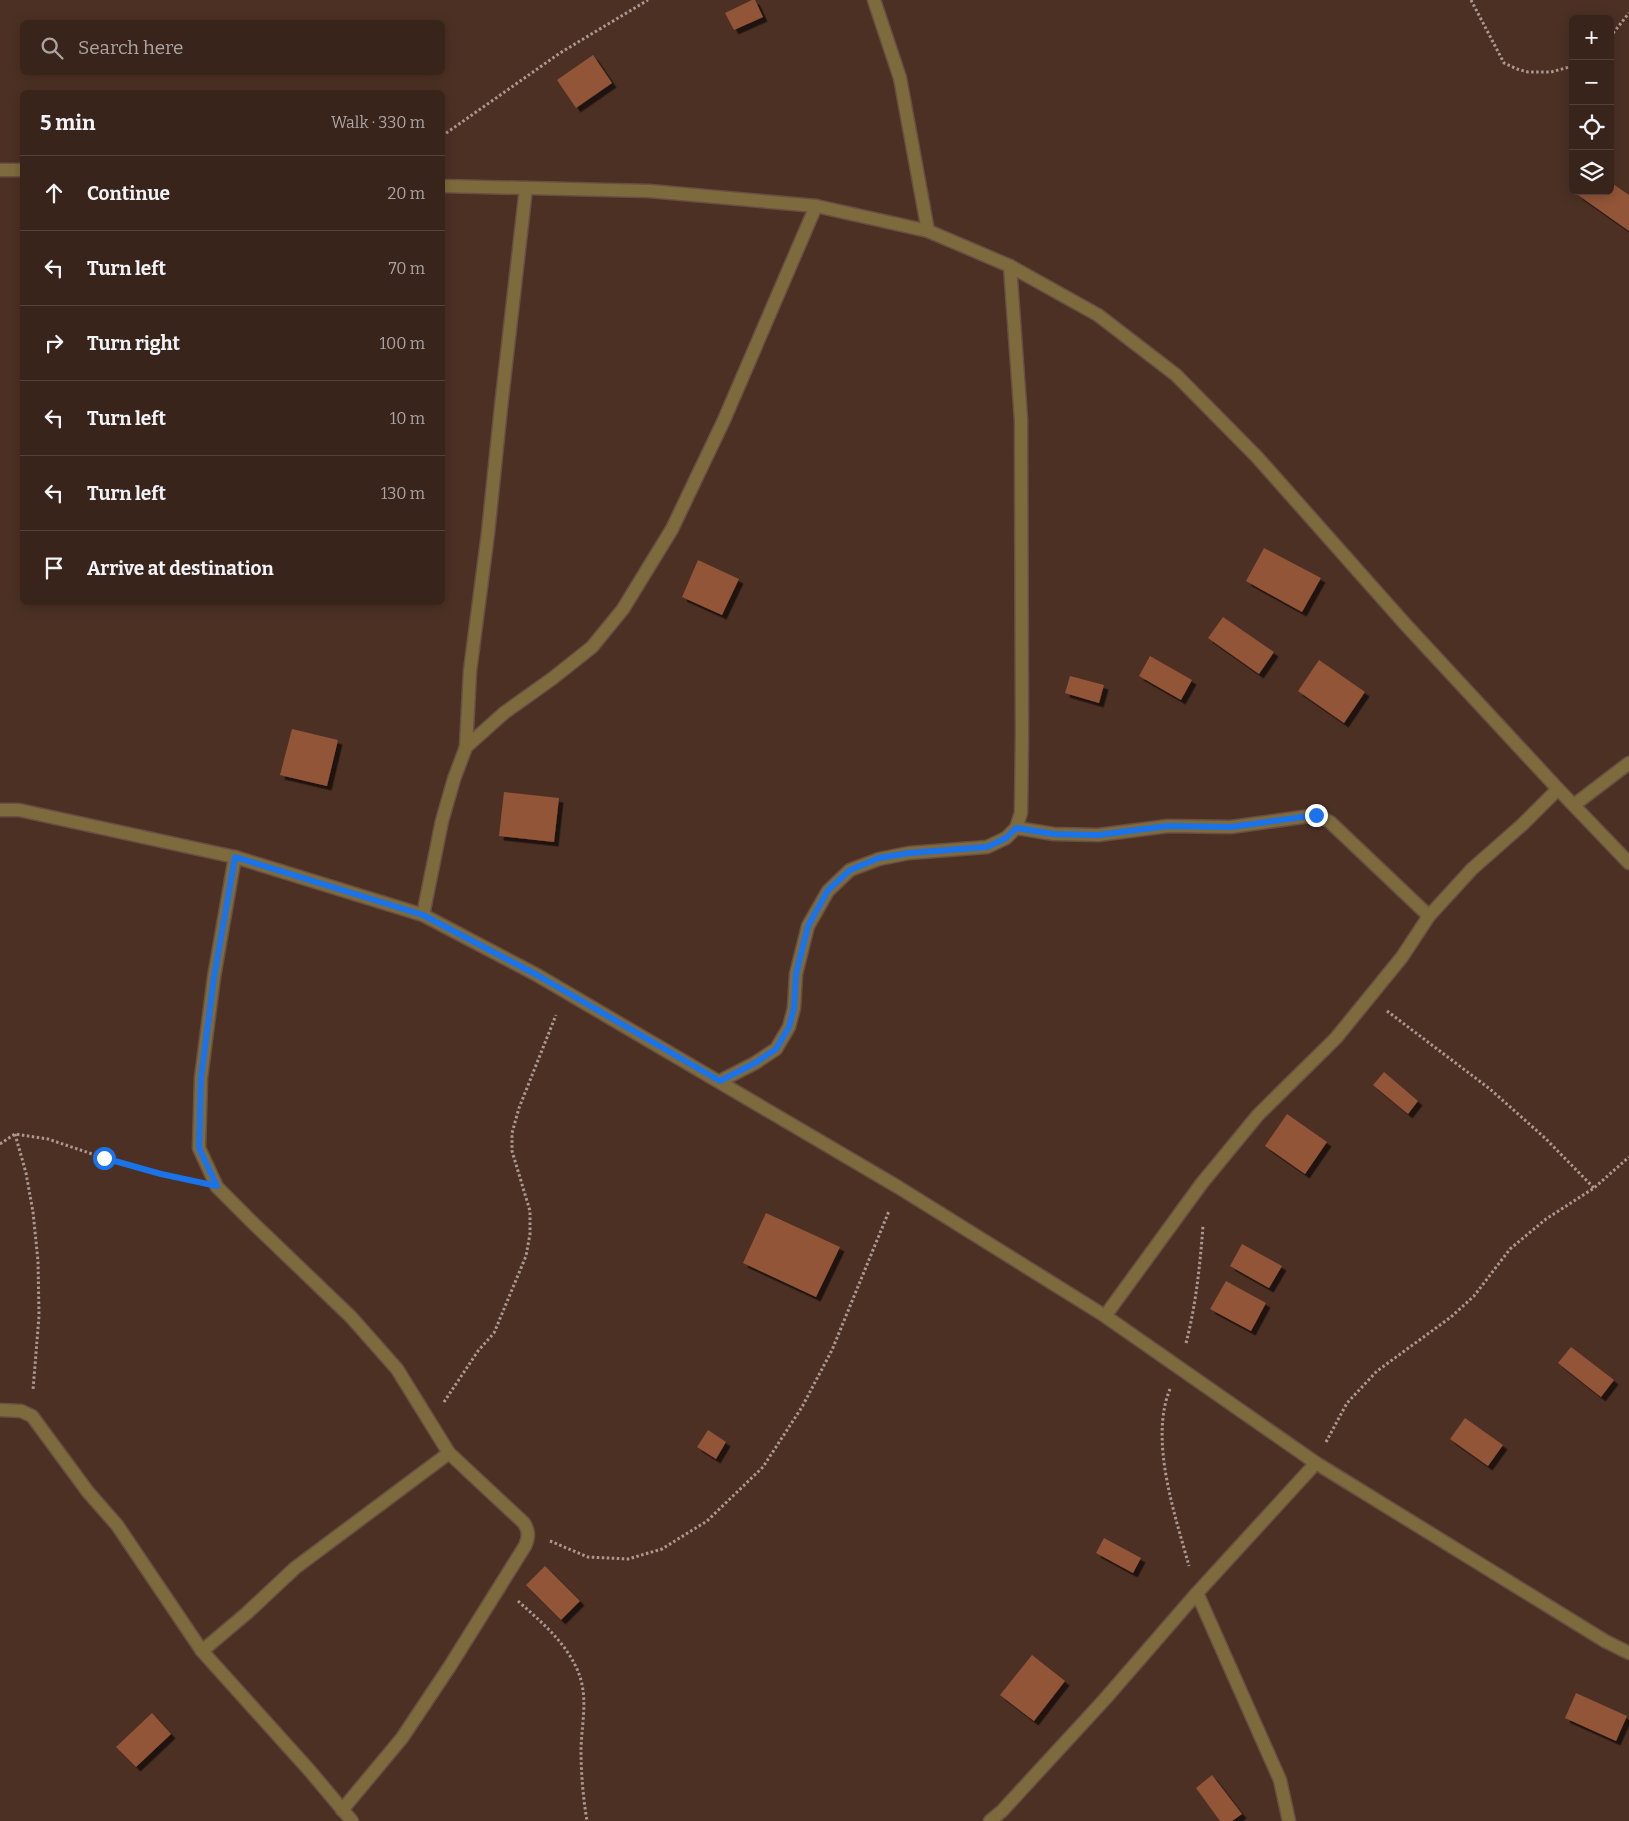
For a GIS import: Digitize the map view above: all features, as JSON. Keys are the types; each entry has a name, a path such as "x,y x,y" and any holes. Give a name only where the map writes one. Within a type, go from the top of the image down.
{"street":[{"path":"874,0 900,78 928,231"},
{"path":"0,170 20,170"},
{"path":"445,186 649,191 816,206 928,231 1010,266 1098,315 1176,375 1257,458 1406,625 1558,790 1629,863"},
{"path":"423,915 442,821 454,779 466,747 470,671 488,533 526,188"},
{"path":"466,747 504,713 592,647 623,609 672,529 724,420 816,206"},
{"path":"720,1081 755,1063 776,1049 789,1027 794,1008 796,974 808,926 828,890 850,870 879,858 909,853 987,847 1006,838 1016,828 1022,813 1021,420 1010,266"},
{"path":"1574,805 1629,763"},
{"path":"1105,1316 1202,1183 1258,1115 1336,1038 1402,957 1429,916 1472,869 1558,790"},
{"path":"0,810 19,810 235,857 423,915 565,991 898,1187 1105,1316 1316,1463 1605,1641 1629,1653"},
{"path":"1016,828 1054,834 1098,835 1168,826 1231,827 1316,815 1330,822 1429,916"},
{"path":"235,857 214,977 201,1078 199,1148 217,1186 351,1318 397,1369 448,1453 524,1523 528,1531 528,1540 525,1546 450,1666 402,1738 342,1810"},
{"path":"0,1410 21,1411 32,1416 82,1485 118,1525 202,1651 352,1821"},
{"path":"202,1651 247,1613 295,1568 448,1453"},
{"path":"990,1821 1002,1811 1105,1699 1197,1593 1316,1463"},
{"path":"1197,1593 1280,1780 1289,1821"}],"path":[{"path":"445,134 560,53 648,0"},
{"path":"1470,0 1504,63 1528,72 1551,72 1569,67"},
{"path":"1614,32 1629,13"},
{"path":"428,1419 449,1397 478,1351 494,1333 526,1256 530,1234 530,1211 512,1151 512,1133 518,1108 565,991"},
{"path":"1369,998 1490,1089 1545,1138 1594,1188"},
{"path":"15,1134 34,1212 38,1261 39,1316 32,1416"},
{"path":"0,1144 15,1134 48,1139 104,1158 161,1174 217,1186"},
{"path":"1316,1463 1347,1403 1377,1371 1451,1317 1474,1296 1510,1249 1546,1219 1594,1188 1629,1157"},
{"path":"1197,1593 1175,1515 1163,1457 1162,1425 1168,1396 1179,1368 1192,1317 1199,1268 1202,1226 1202,1183"},
{"path":"528,1531 588,1557 628,1558 662,1549 707,1521 763,1467 802,1407 832,1350 898,1187"},
{"path":"501,1584 557,1637 575,1664 585,1696 581,1748 583,1799 587,1821"}],"building":[{"path":"755,0 763,17 734,30 725,13"},
{"path":"593,55 612,83 576,108 557,80"},
{"path":"1614,185 1629,195 1629,231 1578,195 1614,195"},
{"path":"1264,548 1321,578 1302,612 1246,581"},
{"path":"698,560 739,579 722,615 682,597"},
{"path":"1223,617 1274,652 1259,674 1208,638"},
{"path":"1150,656 1192,680 1181,700 1139,676"},
{"path":"1319,660 1365,692 1344,723 1298,691"},
{"path":"1070,676 1104,685 1099,703 1065,693"},
{"path":"292,729 338,740 327,786 280,775"},
{"path":"504,792 559,798 554,842 499,836"},
{"path":"1384,1072 1418,1101 1408,1114 1373,1085"},
{"path":"1287,1114 1327,1142 1305,1174 1265,1146"},
{"path":"766,1213 840,1247 816,1297 743,1263"},
{"path":"1242,1244 1282,1266 1269,1288 1230,1266"},
{"path":"1226,1281 1266,1303 1251,1331 1210,1309"},
{"path":"1571,1347 1614,1380 1601,1397 1558,1363"},
{"path":"1465,1418 1503,1445 1488,1466 1450,1439"},
{"path":"708,1430 726,1442 716,1459 697,1447"},
{"path":"1104,1538 1141,1558 1133,1573 1096,1553"},
{"path":"545,1566 580,1601 561,1620 526,1585"},
{"path":"1032,1655 1065,1681 1034,1721 1000,1695"},
{"path":"1576,1693 1627,1716 1616,1741 1565,1718"},
{"path":"152,1713 171,1734 136,1767 116,1747"},
{"path":"1212,1775 1242,1814 1232,1821 1220,1821 1196,1788"}],"route":[{"path":"104,1158 161,1174 217,1186 199,1148 201,1078 214,977 235,857 423,915 537,975 720,1081 755,1063 776,1049 789,1027 794,1008 796,974 808,926 828,890 850,870 879,858 909,853 987,847 1006,838 1016,828 1054,834 1098,835 1168,826 1231,827 1316,815"}]}
